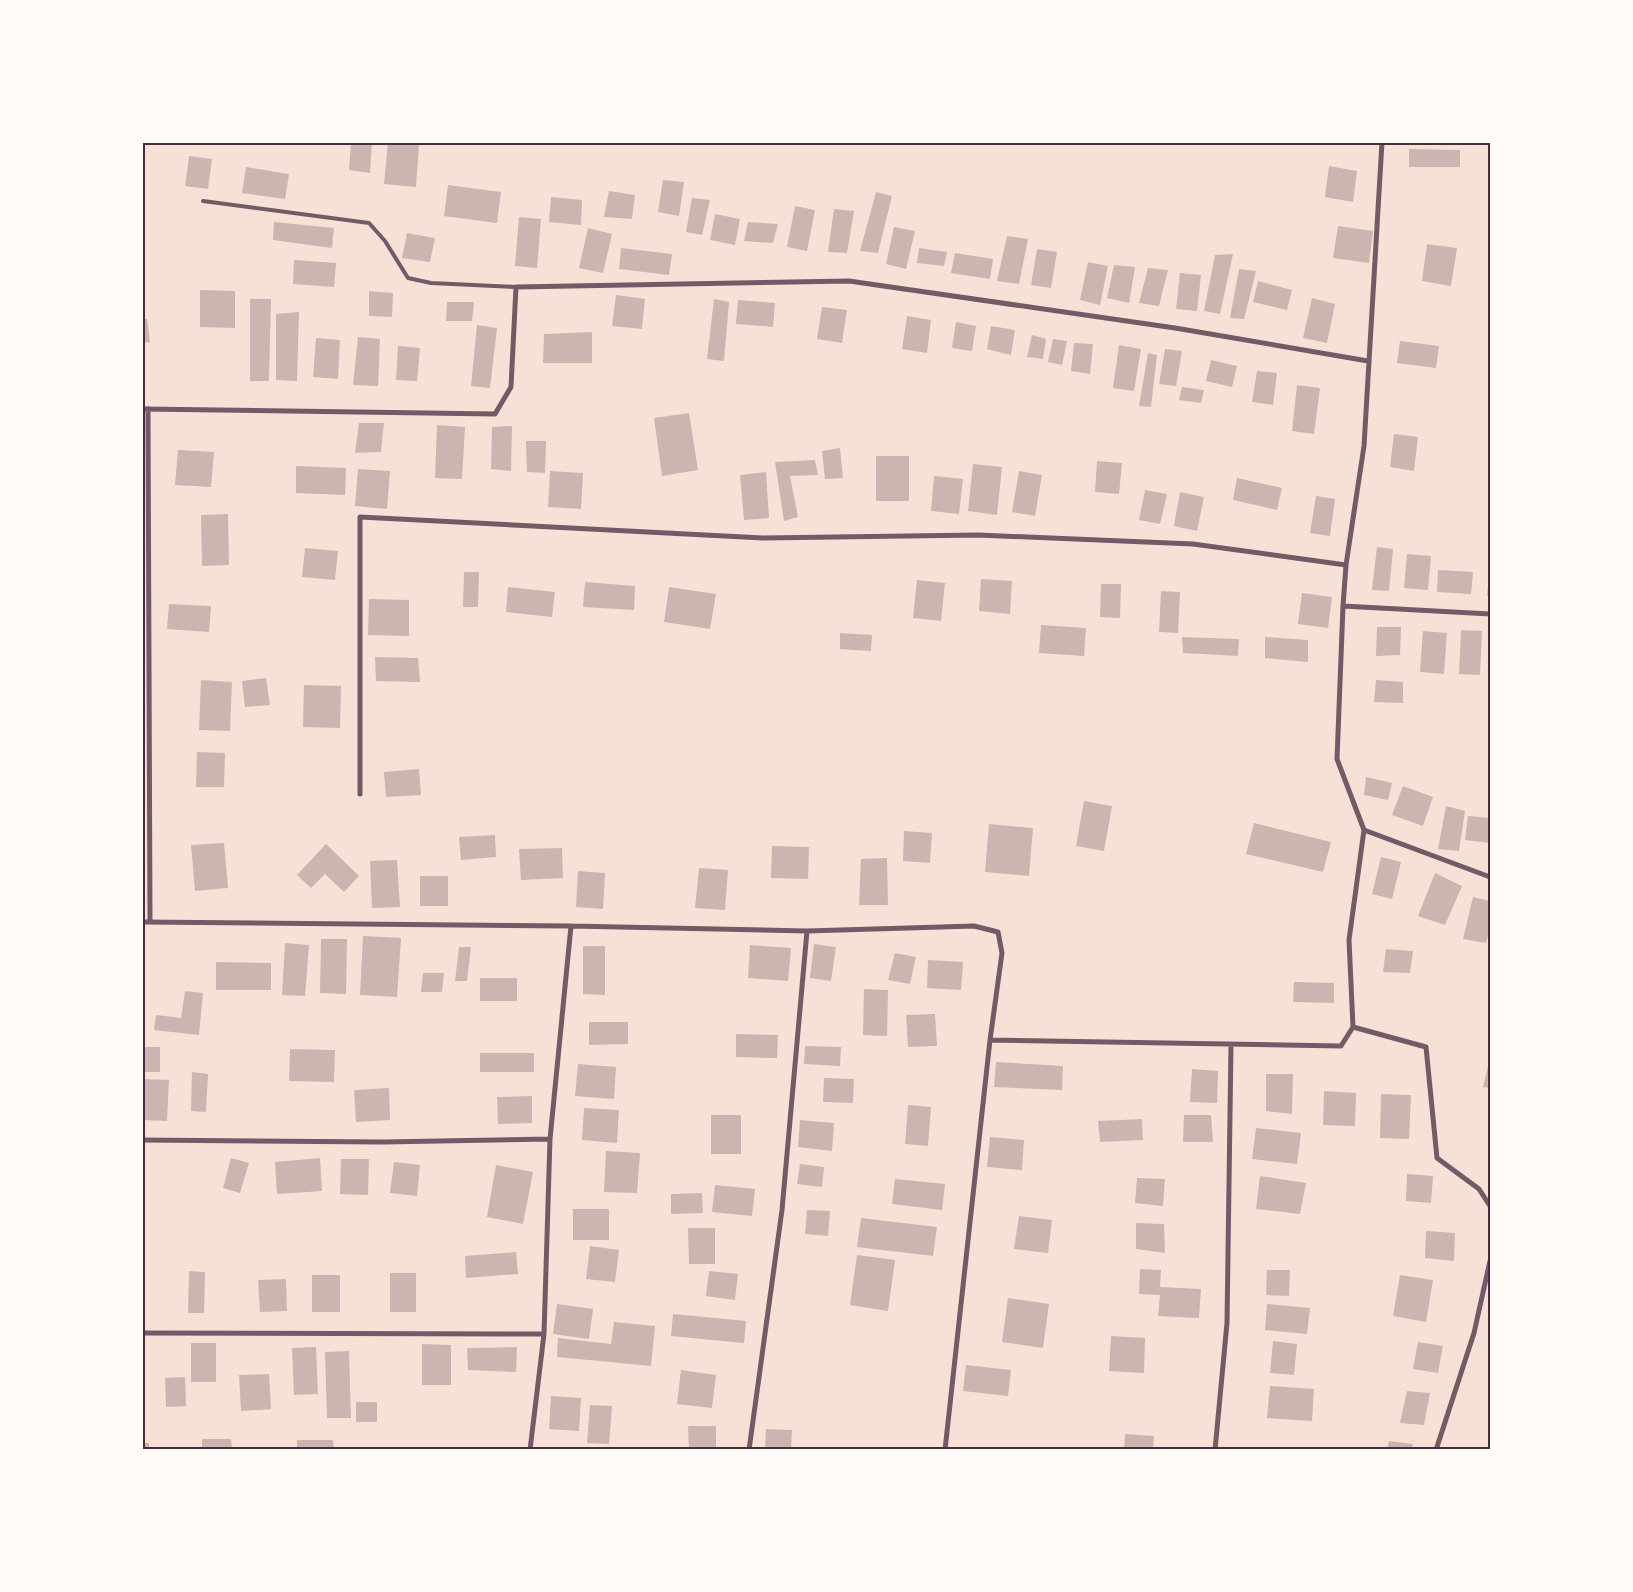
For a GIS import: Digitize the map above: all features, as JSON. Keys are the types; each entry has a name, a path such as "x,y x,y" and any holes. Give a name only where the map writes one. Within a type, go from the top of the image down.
{"street":[{"path":"990,1040 1340,1046 1353,1027 1349,940 1364,830 1337,759 1343,606 1346,565 1364,446 1382,142"},
{"path":"150,922 145,409 495,414 511,387 516,287 849,281 1176,328 1368,360"},
{"path":"360,794 360,517 763,538 978,535 1193,544 1346,565"},
{"path":"1343,606 1490,614"},
{"path":"1364,830 1490,877"},
{"path":"142,922 571,926 807,931 974,926 998,932 1002,954 990,1040 946,1450"},
{"path":"530,1450 544,1334 550,1139 571,926"},
{"path":"749,1450 782,1210 807,931"},
{"path":"1353,1027 1426,1047 1437,1158 1479,1189 1490,1206"},
{"path":"1215,1450 1227,1323 1232,1045"},
{"path":"142,1140 383,1142 550,1139"},
{"path":"1436,1450 1474,1333 1490,1261"},
{"path":"142,1333 544,1334"}],"lane":[{"path":"203,201 369,223 385,241 408,278 431,283 516,287"}],"building":[{"path":"351,142 372,142 370,173 349,170"},
{"path":"388,142 419,145 416,187 384,184"},
{"path":"1409,149 1460,150 1460,167 1409,167"},
{"path":"189,156 212,159 208,189 185,186"},
{"path":"1329,166 1357,171 1353,202 1325,197"},
{"path":"246,167 289,174 285,199 242,193"},
{"path":"663,180 684,182 679,216 658,212"},
{"path":"448,185 501,192 497,223 444,216"},
{"path":"609,191 635,195 632,219 604,217"},
{"path":"876,192 892,196 878,253 860,251"},
{"path":"551,197 582,200 581,225 549,222"},
{"path":"692,198 710,200 702,235 686,232"},
{"path":"795,206 815,210 807,251 787,247"},
{"path":"834,209 854,211 847,253 828,252"},
{"path":"715,214 740,219 735,245 710,240"},
{"path":"519,217 541,219 537,268 515,266"},
{"path":"274,222 334,228 332,248 273,240"},
{"path":"748,222 778,224 773,243 744,241"},
{"path":"1338,226 1373,231 1369,263 1333,258"},
{"path":"894,227 915,231 906,269 886,264"},
{"path":"588,228 612,234 603,273 579,268"},
{"path":"407,233 435,238 430,262 402,258"},
{"path":"1007,236 1028,239 1019,284 997,281"},
{"path":"1427,244 1457,248 1451,286 1422,281"},
{"path":"621,248 672,254 669,275 619,269"},
{"path":"919,248 947,252 944,266 917,263"},
{"path":"1037,249 1057,252 1051,288 1031,285"},
{"path":"955,253 993,259 990,279 951,273"},
{"path":"1233,254 1220,314 1204,311 1215,255"},
{"path":"294,260 336,263 334,287 293,284"},
{"path":"1088,262 1108,266 1100,305 1080,300"},
{"path":"1114,265 1135,267 1129,303 1107,298"},
{"path":"1148,268 1168,270 1159,306 1139,303"},
{"path":"1239,269 1256,271 1244,319 1230,318"},
{"path":"1180,273 1201,275 1197,311 1176,309"},
{"path":"1258,281 1292,290 1287,310 1253,302"},
{"path":"200,290 235,291 235,328 200,327"},
{"path":"369,291 393,293 392,317 369,316"},
{"path":"616,295 645,299 642,329 612,326"},
{"path":"1312,298 1335,304 1327,343 1303,338"},
{"path":"250,299 271,299 269,381 250,381"},
{"path":"714,299 729,302 724,361 707,359"},
{"path":"738,300 775,303 773,327 736,324"},
{"path":"447,302 474,302 472,321 446,321"},
{"path":"822,307 847,310 842,343 817,339"},
{"path":"299,312 297,381 276,380 276,314"},
{"path":"907,316 931,320 927,353 902,349"},
{"path":"142,319 147,319 150,342 142,343"},
{"path":"956,322 976,326 972,351 952,348"},
{"path":"477,325 497,328 490,388 471,386"},
{"path":"991,326 1015,330 1011,355 987,349"},
{"path":"592,332 592,363 543,363 544,334"},
{"path":"1032,335 1046,339 1043,359 1027,357"},
{"path":"358,337 380,339 378,386 353,385"},
{"path":"316,338 340,340 338,379 313,377"},
{"path":"1053,339 1067,341 1062,365 1048,362"},
{"path":"1400,341 1439,346 1436,368 1397,363"},
{"path":"1074,343 1093,344 1090,374 1071,371"},
{"path":"1119,345 1141,349 1134,391 1113,388"},
{"path":"398,346 420,348 417,381 396,380"},
{"path":"1165,349 1182,351 1176,386 1159,384"},
{"path":"1148,353 1157,355 1151,407 1139,406"},
{"path":"1211,360 1237,366 1232,387 1206,381"},
{"path":"1257,371 1277,373 1273,405 1252,402"},
{"path":"1297,385 1320,388 1314,434 1292,431"},
{"path":"1182,387 1204,390 1201,403 1179,400"},
{"path":"689,413 698,470 662,476 654,418"},
{"path":"359,423 384,423 381,452 355,453"},
{"path":"437,425 465,427 462,479 435,478"},
{"path":"512,426 511,471 491,469 492,427"},
{"path":"1394,434 1418,437 1414,471 1390,467"},
{"path":"526,441 546,441 545,473 527,472"},
{"path":"840,448 843,478 825,479 822,451"},
{"path":"178,450 214,452 211,487 175,485"},
{"path":"876,456 909,456 909,501 876,501"},
{"path":"815,460 818,475 790,476 798,517 784,521 775,462"},
{"path":"1097,461 1122,463 1119,494 1095,492"},
{"path":"973,464 1002,467 997,515 968,511"},
{"path":"296,466 346,468 345,495 296,493"},
{"path":"358,469 390,471 387,509 355,506"},
{"path":"550,471 583,473 581,509 548,507"},
{"path":"1019,471 1042,475 1035,516 1012,512"},
{"path":"766,472 769,518 744,520 740,475"},
{"path":"934,476 963,479 959,514 931,511"},
{"path":"1237,478 1282,488 1277,510 1233,500"},
{"path":"1145,490 1167,494 1160,524 1139,520"},
{"path":"1180,492 1204,497 1197,531 1174,526"},
{"path":"1316,496 1335,499 1330,536 1310,533"},
{"path":"228,514 229,565 202,566 201,515"},
{"path":"1377,547 1393,549 1389,591 1372,590"},
{"path":"305,548 338,551 335,580 302,577"},
{"path":"1407,554 1431,556 1428,590 1404,588"},
{"path":"1438,570 1473,572 1471,594 1437,592"},
{"path":"464,572 479,572 478,607 463,607"},
{"path":"1489,575 1490,596 1487,596"},
{"path":"981,579 1012,581 1010,614 979,611"},
{"path":"917,580 945,583 941,621 913,618"},
{"path":"585,582 635,586 634,610 583,607"},
{"path":"1101,584 1121,584 1120,618 1100,617"},
{"path":"508,587 555,592 552,617 506,612"},
{"path":"669,587 716,594 710,629 664,622"},
{"path":"1161,591 1180,592 1178,633 1159,632"},
{"path":"1302,593 1332,597 1328,628 1298,624"},
{"path":"369,599 409,600 409,636 368,635"},
{"path":"169,604 211,606 209,632 167,629"},
{"path":"1041,625 1086,628 1084,656 1039,653"},
{"path":"1377,627 1401,627 1400,655 1376,656"},
{"path":"1461,630 1482,631 1480,675 1459,674"},
{"path":"1423,631 1447,633 1444,674 1420,672"},
{"path":"840,633 872,635 871,651 840,649"},
{"path":"1182,637 1239,639 1238,656 1183,653"},
{"path":"1265,637 1308,640 1308,662 1265,658"},
{"path":"375,657 418,658 420,682 376,681"},
{"path":"266,678 270,705 245,707 242,681"},
{"path":"201,680 232,682 230,731 199,730"},
{"path":"1376,680 1403,682 1403,703 1374,702"},
{"path":"304,685 341,686 340,728 303,727"},
{"path":"197,752 225,753 224,787 196,787"},
{"path":"419,769 421,795 386,797 384,772"},
{"path":"1366,777 1392,783 1388,800 1364,795"},
{"path":"1403,786 1433,797 1423,826 1392,815"},
{"path":"1084,801 1112,806 1104,851 1076,846"},
{"path":"1446,806 1465,811 1459,851 1438,849"},
{"path":"1468,816 1490,818 1490,843 1465,840"},
{"path":"1254,823 1331,842 1323,872 1246,854"},
{"path":"989,824 1033,828 1029,876 985,872"},
{"path":"904,831 932,833 930,863 903,861"},
{"path":"495,835 496,857 461,860 459,837"},
{"path":"224,843 228,888 195,891 191,845"},
{"path":"326,844 359,876 344,892 325,874 311,888 297,875"},
{"path":"772,846 809,847 808,879 771,878"},
{"path":"562,848 563,878 521,880 519,849"},
{"path":"1381,857 1401,862 1392,899 1372,894"},
{"path":"887,858 888,905 859,905 861,859"},
{"path":"397,860 400,907 372,908 370,861"},
{"path":"699,868 728,870 725,910 695,908"},
{"path":"578,871 605,873 603,909 576,907"},
{"path":"1435,873 1462,886 1445,925 1418,916"},
{"path":"420,876 448,876 448,906 420,906"},
{"path":"1473,897 1490,901 1490,928 1486,943 1463,939"},
{"path":"363,936 401,938 397,997 360,995"},
{"path":"321,939 347,939 346,994 320,993"},
{"path":"285,943 309,945 305,996 282,995"},
{"path":"814,944 836,947 831,981 810,978"},
{"path":"750,945 791,948 788,981 748,978"},
{"path":"583,946 605,946 605,995 583,994"},
{"path":"459,947 471,947 467,981 455,981"},
{"path":"1386,949 1413,951 1410,973 1383,972"},
{"path":"895,953 916,957 910,984 888,980"},
{"path":"928,960 963,962 961,990 927,988"},
{"path":"216,962 271,963 271,990 216,990"},
{"path":"423,973 444,973 442,992 421,992"},
{"path":"480,978 517,978 517,1001 480,1001"},
{"path":"1294,982 1334,983 1334,1003 1293,1002"},
{"path":"864,989 888,990 887,1036 863,1035"},
{"path":"185,991 203,993 199,1035 154,1030 156,1015 181,1018"},
{"path":"935,1014 937,1046 908,1047 906,1015"},
{"path":"589,1022 628,1022 628,1044 589,1045"},
{"path":"736,1034 778,1035 777,1058 736,1057"},
{"path":"805,1046 841,1047 840,1066 804,1064"},
{"path":"143,1047 160,1047 160,1072 143,1072"},
{"path":"290,1049 335,1050 334,1082 289,1081"},
{"path":"480,1053 534,1053 534,1072 480,1072"},
{"path":"1490,1058 1490,1088 1483,1087"},
{"path":"996,1062 1063,1066 1062,1090 994,1087"},
{"path":"578,1064 616,1067 614,1099 575,1096"},
{"path":"1192,1069 1218,1071 1217,1103 1190,1102"},
{"path":"192,1072 208,1074 206,1112 191,1111"},
{"path":"1266,1074 1293,1074 1292,1114 1266,1111"},
{"path":"824,1078 854,1079 853,1103 823,1102"},
{"path":"142,1079 169,1080 167,1121 142,1120"},
{"path":"389,1088 390,1120 356,1122 354,1090"},
{"path":"1324,1091 1356,1093 1355,1126 1323,1125"},
{"path":"1381,1094 1411,1095 1409,1139 1380,1138"},
{"path":"532,1096 532,1123 498,1124 497,1097"},
{"path":"908,1105 931,1107 928,1146 905,1144"},
{"path":"584,1108 619,1110 617,1143 582,1140"},
{"path":"711,1115 741,1115 741,1154 711,1154"},
{"path":"1184,1115 1211,1115 1213,1142 1183,1142"},
{"path":"1142,1119 1143,1140 1100,1142 1098,1121"},
{"path":"800,1120 834,1123 832,1151 798,1147"},
{"path":"1256,1128 1301,1133 1297,1164 1252,1159"},
{"path":"990,1137 1024,1140 1022,1170 987,1167"},
{"path":"606,1151 640,1153 637,1193 604,1192"},
{"path":"231,1158 249,1163 240,1193 223,1188"},
{"path":"320,1158 322,1191 277,1194 275,1162"},
{"path":"341,1159 369,1159 368,1195 340,1194"},
{"path":"394,1162 420,1165 417,1196 390,1193"},
{"path":"800,1164 824,1167 822,1187 797,1184"},
{"path":"496,1165 533,1172 523,1224 487,1217"},
{"path":"1407,1174 1433,1176 1431,1203 1406,1201"},
{"path":"1260,1176 1306,1183 1300,1214 1256,1209"},
{"path":"1137,1178 1165,1179 1163,1206 1135,1203"},
{"path":"895,1179 945,1184 942,1210 892,1204"},
{"path":"715,1185 755,1189 752,1216 712,1212"},
{"path":"702,1193 703,1213 671,1214 671,1194"},
{"path":"573,1209 609,1209 609,1240 573,1240"},
{"path":"807,1210 830,1211 828,1236 805,1234"},
{"path":"1019,1216 1052,1220 1048,1253 1014,1249"},
{"path":"861,1218 937,1227 933,1256 857,1247"},
{"path":"1136,1223 1164,1224 1165,1253 1136,1249"},
{"path":"688,1228 715,1228 715,1264 689,1264"},
{"path":"1426,1231 1455,1233 1454,1261 1425,1258"},
{"path":"590,1246 619,1250 615,1282 586,1279"},
{"path":"516,1252 518,1274 466,1278 465,1256"},
{"path":"857,1255 895,1260 888,1311 850,1305"},
{"path":"1140,1269 1161,1270 1160,1287 1201,1289 1199,1318 1158,1316 1160,1295 1139,1294"},
{"path":"1267,1270 1290,1270 1289,1296 1266,1295"},
{"path":"189,1271 205,1272 204,1313 188,1313"},
{"path":"709,1271 738,1274 735,1300 706,1296"},
{"path":"390,1273 416,1273 416,1312 390,1312"},
{"path":"312,1275 340,1275 340,1312 312,1312"},
{"path":"1400,1275 1433,1280 1426,1322 1393,1316"},
{"path":"286,1279 287,1311 260,1312 258,1280"},
{"path":"1008,1298 1049,1304 1043,1348 1002,1342"},
{"path":"557,1304 593,1309 589,1339 553,1334"},
{"path":"1267,1304 1310,1308 1307,1334 1265,1330"},
{"path":"673,1314 746,1321 744,1343 671,1336"},
{"path":"614,1322 655,1326 651,1366 557,1357 558,1338 611,1344"},
{"path":"1111,1336 1145,1338 1144,1373 1109,1371"},
{"path":"1273,1341 1297,1344 1294,1375 1270,1373"},
{"path":"1418,1342 1443,1346 1438,1373 1413,1369"},
{"path":"191,1343 216,1343 216,1382 191,1382"},
{"path":"422,1344 451,1345 451,1385 422,1385"},
{"path":"316,1347 318,1394 294,1395 292,1348"},
{"path":"517,1347 516,1372 468,1370 467,1348"},
{"path":"349,1351 351,1418 327,1418 325,1352"},
{"path":"966,1365 1011,1370 1008,1396 963,1391"},
{"path":"681,1370 716,1375 712,1408 677,1404"},
{"path":"269,1374 271,1409 241,1411 239,1375"},
{"path":"185,1377 186,1406 166,1407 165,1378"},
{"path":"1270,1386 1314,1389 1312,1421 1267,1418"},
{"path":"1407,1391 1430,1393 1424,1425 1400,1423"},
{"path":"551,1396 581,1398 579,1431 549,1429"},
{"path":"356,1402 377,1402 377,1422 356,1422"},
{"path":"590,1405 612,1406 609,1444 587,1443"},
{"path":"688,1426 716,1426 716,1450 689,1450"},
{"path":"766,1429 792,1430 791,1450 765,1450"},
{"path":"1125,1434 1154,1436 1153,1450 1124,1450"},
{"path":"202,1439 231,1439 232,1450 202,1450"},
{"path":"297,1440 333,1440 334,1450 297,1450"},
{"path":"1389,1441 1413,1444 1411,1450 1387,1450"},
{"path":"142,1443 149,1443 149,1450 142,1450"}]}
